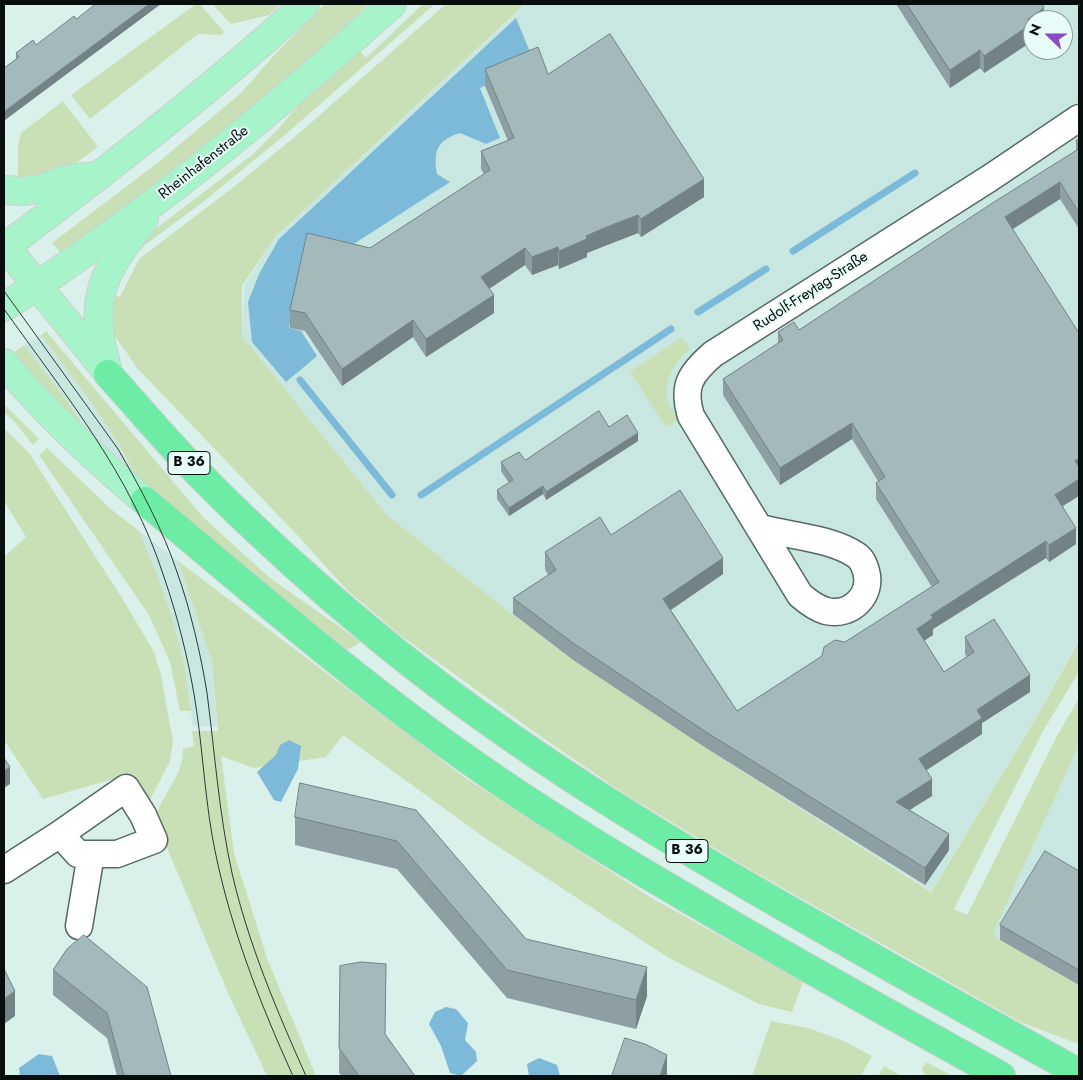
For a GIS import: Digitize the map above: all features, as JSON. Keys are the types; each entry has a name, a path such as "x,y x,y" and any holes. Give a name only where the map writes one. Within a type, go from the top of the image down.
{"highway":[{"name":"B 36","path":"108,374 199,475 269,542 391,648 498,728 584,788 673,842 854,947 1079,1073"},
{"name":"B 36","path":"145,502 365,684 473,764 559,822 738,929 1001,1076"}],"main road":[{"path":"4,246 99,176 251,53 305,4"},
{"name":"Rheinhafenstraße","path":"4,307 138,215 270,111 392,4"},
{"path":"4,190 24,191 44,188 66,179 99,176"},
{"path":"108,374 100,336 98,307 101,290 108,271 124,246 163,195"},
{"name":"B 36","path":"4,246 38,285 108,374"},
{"name":"B 36","path":"4,363 30,393 145,502"},
{"path":"4,386 30,393"}],"street":[{"name":"Rudolf-Freytag-Straße","path":"761,528 691,416 687,390 700,366 713,354 990,178 1079,118"},
{"path":"4,870 126,788 143,815 154,840 117,854 78,854 60,834"},
{"path":"79,926 91,854"}],"shaded area":[{"path":"526,4 1079,4 1079,638 1039,712 931,891 706,748 573,660 387,515 242,336 244,286 275,237"},
{"path":"41,335 93,405 119,444 139,481 93,441 62,394 24,345"},
{"path":"139,531 178,561 212,662 217,726 193,726 185,667 173,620"},
{"path":"1079,745 1079,985 992,934"}],"green space":[{"path":"196,4 200,4 224,32 220,35 198,34 90,119 71,95"},
{"path":"212,4 281,4 269,15 231,24"},
{"path":"325,4 368,4 328,44 237,119 137,200 61,253 52,243 160,161 241,93 275,54"},
{"path":"423,4 435,4 286,134 203,202 134,253 145,237 252,155 279,128 314,87 357,48 366,58"},
{"path":"446,4 525,4 275,237 242,286 242,336 387,515 573,660 706,748 931,892 1039,713 1079,640 1079,672 1044,729 954,909 967,915 1057,736 1079,698 1079,745 993,933 1000,940 1079,985 1079,1044 1020,1022 751,870 623,793 533,731 399,634 347,590 299,537 138,369 112,332 107,294 120,297 139,259 236,185 297,135"},
{"path":"63,101 98,147 61,174 18,183 18,145 21,133"},
{"path":"46,331 203,517 270,578 361,642 347,650 139,481 119,444 93,405 41,335"},
{"path":"682,337 690,349 679,359 671,372 667,387 668,402 678,420 666,427 630,372"},
{"path":"24,345 62,394 93,441 23,367 13,353"},
{"path":"4,404 39,439 33,445 12,419 4,413"},
{"path":"4,428 29,453 122,598 154,652 161,675 173,742 170,761 150,800 131,774 43,799 4,740 4,557 26,537 4,501"},
{"path":"47,448 112,510 139,531 173,620 185,667 191,711 180,711 170,662 149,615 39,455"},
{"path":"178,561 464,777 650,897 803,982 792,1012 759,1004 669,958 485,838 343,735 326,757 253,768 221,756 234,853 267,958 316,1076 267,1076 228,993 155,819 162,801 180,768 183,749 194,746 192,731 218,731 212,662"},
{"path":"771,1021 808,1028 844,1041 872,1056 861,1076 752,1076"},
{"path":"926,1062 952,1076 926,1076 922,1069"},
{"path":"884,1066 902,1076 878,1076"}],"water":[{"path":"516,18 535,64 480,88 500,138 486,144 460,133 446,139 436,153 436,166 437,174 450,182 349,247 306,250 289,328 301,331 317,356 286,382 252,342 248,302 259,274 279,239"},
{"path":"289,740 301,746 298,769 281,802 274,800 257,772 276,755 280,745"},
{"path":"446,1007 456,1009 468,1023 465,1040 476,1052 477,1061 461,1076 450,1073 441,1046 429,1024 435,1012"},
{"path":"39,1054 52,1056 60,1076 20,1076 19,1068"},
{"path":"539,1058 557,1065 560,1076 529,1076 527,1064"}],"building":[{"path":"96,4 149,4 5,111 4,68 19,57 16,53 33,40 36,45 74,16 76,19"},
{"path":"907,4 1042,4 1044,8 1041,10 1023,10 1023,29 984,56 980,50 950,70"},
{"path":"610,34 704,179 641,219 638,215 604,228 586,236 587,239 559,251 558,247 532,257 525,248 481,277 494,295 426,339 413,320 342,369 305,313 290,310 307,233 370,248 490,170 481,151 514,138 485,69 538,47 548,74"},
{"path":"1079,149 1079,213 1060,182 1005,217 1079,333 1079,458 1075,461 1079,467 1079,479 1055,495 1076,528 1049,545 1046,541 931,615 933,618 917,629 944,672 974,652 965,637 994,619 1030,675 977,710 982,718 919,759 932,779 896,802 949,834 925,868 706,732 573,643 513,598 556,570 545,552 600,517 611,535 680,490 723,558 663,599 737,711 822,656 824,647 835,640 845,642 939,582 876,483 885,477 852,423 780,468 723,379 783,340 778,332 794,322 799,330 994,202"},
{"path":"599,411 609,427 627,415 638,433 546,492 543,486 509,508 497,490 513,480 501,462 519,452 525,460"},
{"path":"4,758 10,767 4,771"},
{"path":"300,783 416,810 526,939 647,967 636,1000 507,970 397,841 295,817"},
{"path":"1045,851 1079,871 1079,970 1000,925"},
{"path":"84,935 147,987 171,1076 124,1076 107,1013 53,970 67,949"},
{"path":"361,962 386,964 385,1034 415,1076 359,1076 339,1048 340,966"},
{"path":"4,969 15,991 4,999"},
{"path":"625,1038 645,1044 667,1055 660,1076 612,1076"}],"waterway":[{"path":"793,251 915,173"},
{"path":"698,312 766,269"},
{"path":"421,495 671,329"},
{"path":"300,380 392,495"}],"tram line":[{"path":"4,291 118,449 135,478 165,540 182,586 202,663 224,829 232,873 246,925 264,976 306,1076"},
{"path":"4,309 73,404 115,470 134,504 150,539 173,606 188,664 197,712 212,835 226,897 256,988 293,1076"}]}
